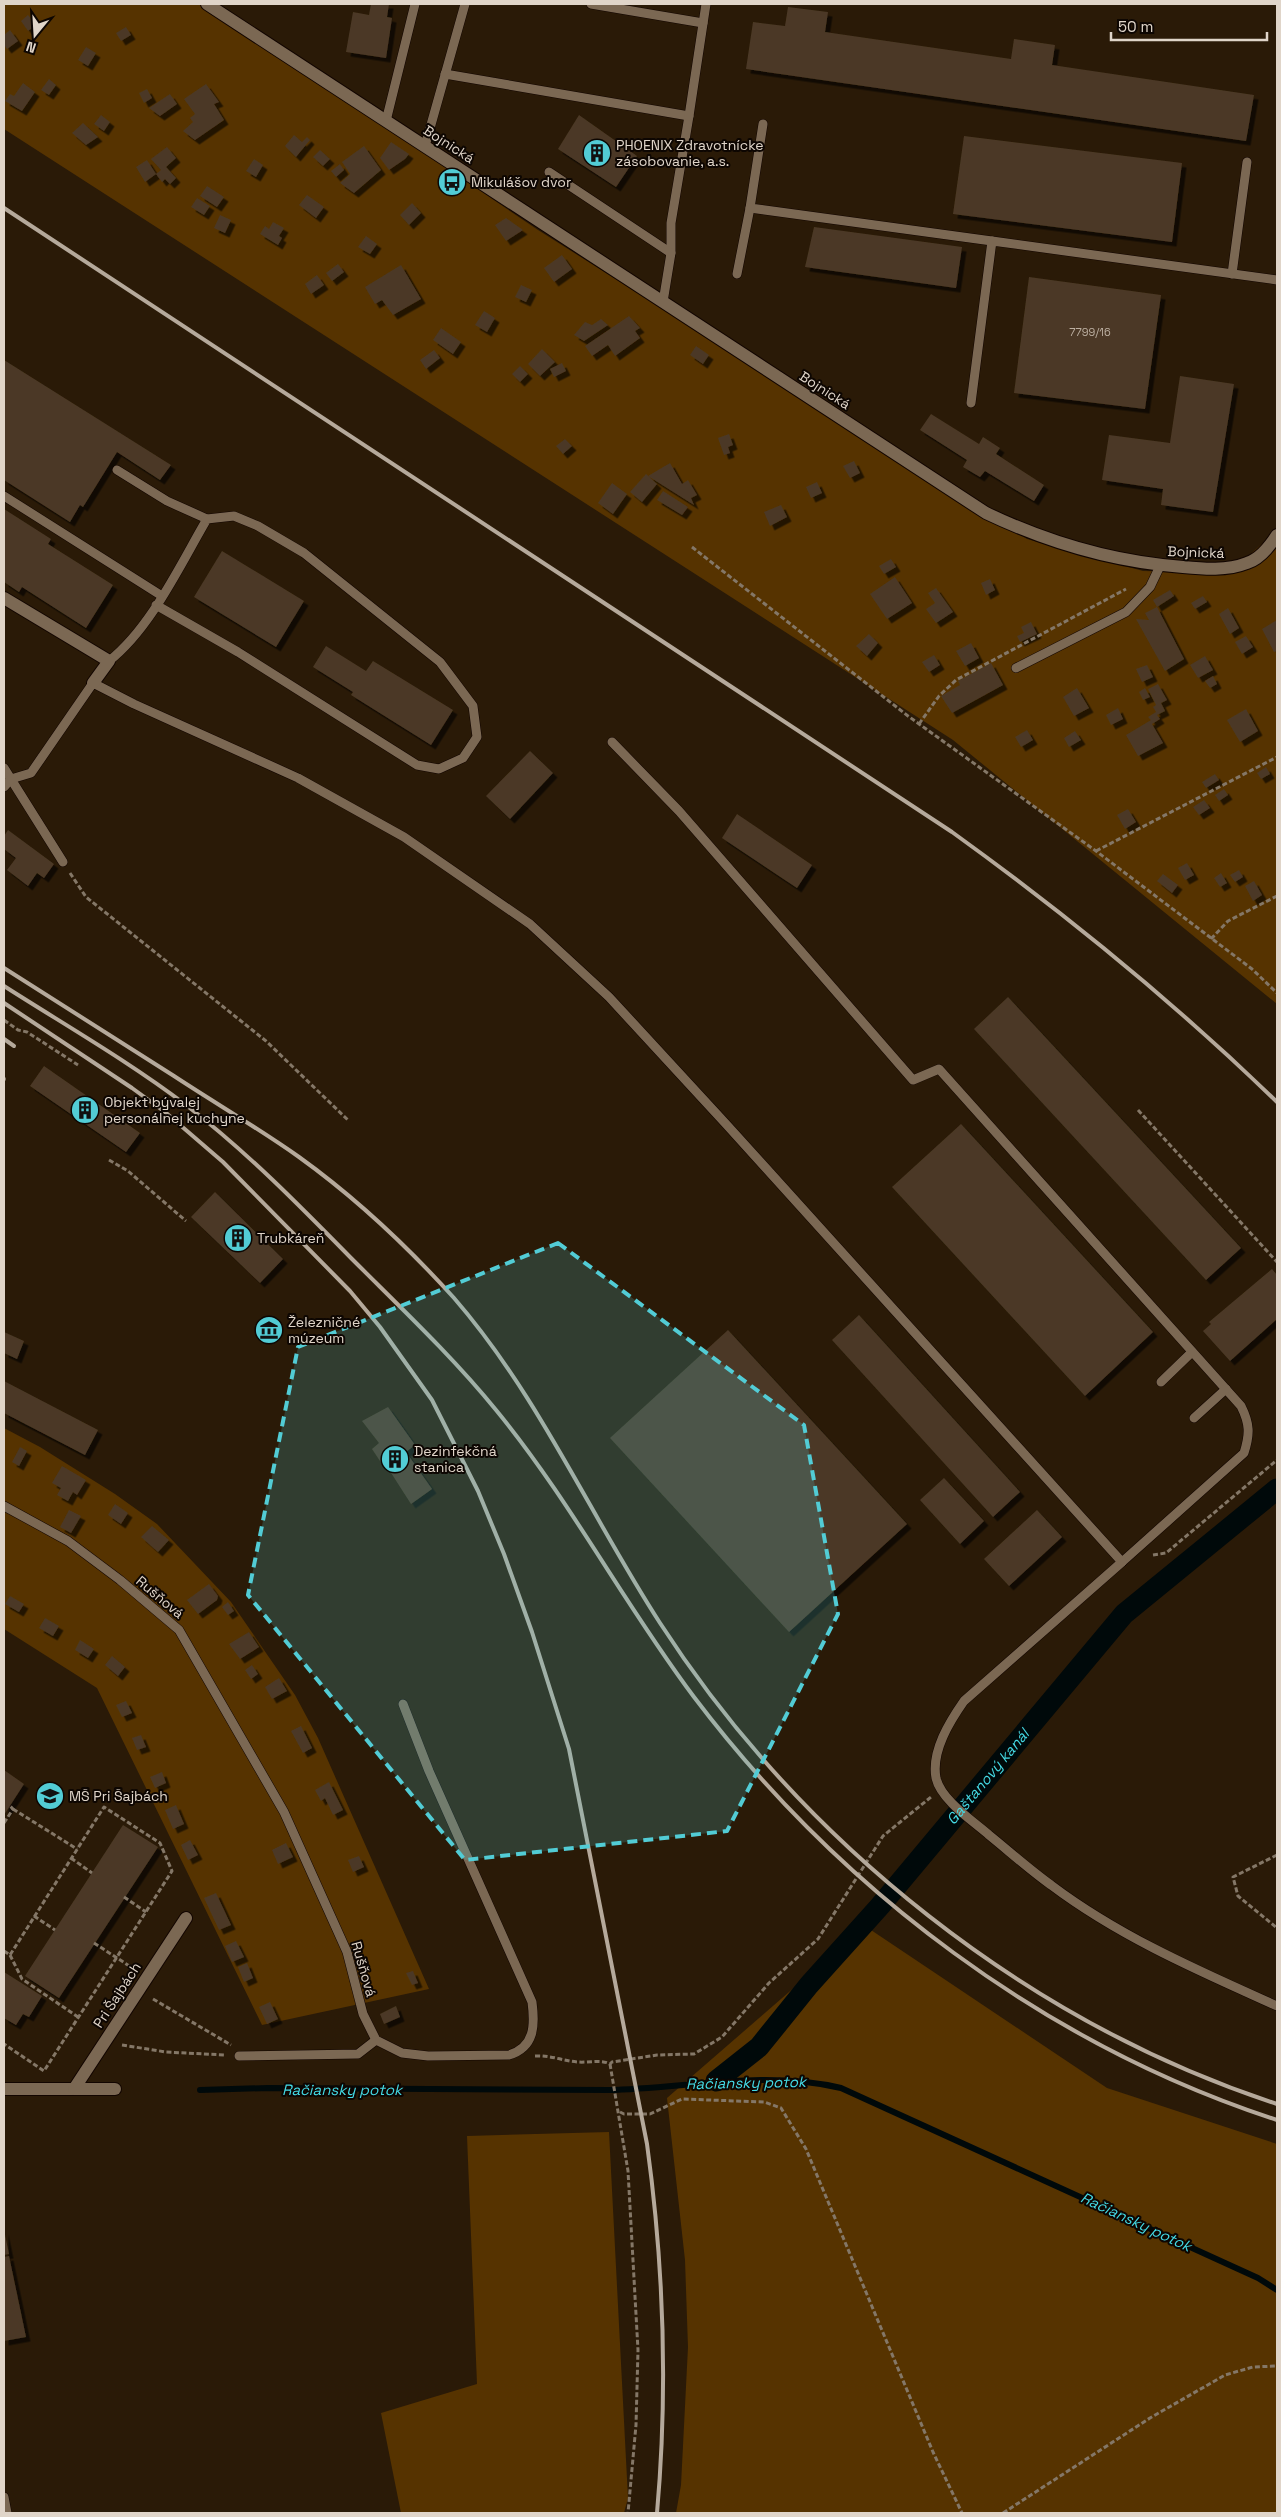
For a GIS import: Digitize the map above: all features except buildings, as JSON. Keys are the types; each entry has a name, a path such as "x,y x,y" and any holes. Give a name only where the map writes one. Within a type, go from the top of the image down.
{"street":[{"name":"Bojnická","path":"207,4 986,513 1029,533 1076,549 1160,566 1223,569 1250,563 1259,556 1277,535"},
{"path":"4,598 109,662 93,682"},
{"name":"Pri Šajbách","path":"74,2089 186,1918"},
{"path":"4,2089 115,2089"}],"lane":[{"path":"386,121 415,4"},
{"path":"425,146 465,4"},
{"path":"591,4 703,23"},
{"path":"663,302 671,252 671,223 706,4"},
{"path":"446,74 689,116"},
{"path":"737,274 750,208 763,124"},
{"path":"1232,274 1247,162"},
{"path":"549,172 671,252"},
{"path":"750,208 1277,280"},
{"path":"971,403 992,241"},
{"path":"117,470 167,501 206,519 234,516 258,526 312,559 440,662 473,706 477,737 463,758 439,770 417,765 238,652 156,605"},
{"path":"4,496 162,596"},
{"path":"109,662 124,649 156,605 206,519"},
{"path":"1016,668 1126,612 1150,587 1160,566"},
{"path":"4,787 10,779 31,773 93,682 134,704 298,778 404,837 530,924 609,997 1125,1560"},
{"path":"612,742 679,811 913,1080 939,1069 1241,1406 1249,1422 1250,1435 1244,1453 964,1701 951,1719 937,1758 936,1778 950,1802 1051,1886 1114,1927 1179,1962 1277,2006"},
{"path":"4,768 63,862"},
{"path":"1161,1382 1192,1352"},
{"path":"1194,1418 1226,1389"},
{"name":"Rušňová","path":"4,1506 68,1541 120,1580 179,1630 284,1812 347,1952 362,2014 376,2040"},
{"path":"239,2056 358,2054 376,2040 402,2053 428,2056 503,2056 518,2052 528,2043 534,2032 532,2002 429,1771 403,1704"},
{"path":"4,2497 6,2513"}],"path":[{"path":"692,547 913,720 1096,851 1252,969 1277,993"},
{"path":"1096,851 1277,757"},
{"path":"63,862 86,897 266,1041 349,1121"},
{"path":"1211,939 1228,922 1277,896"},
{"path":"4,1020 18,1030 27,1032 78,1065"},
{"path":"1138,1110 1277,1262"},
{"path":"109,1160 128,1171 186,1221"},
{"path":"1125,1560 1166,1553 1277,1460"},
{"path":"518,2052 527,2058 552,2056 578,2062 605,2062 610,2064 612,2062 657,2055 694,2054 722,2037 769,1982 818,1939 883,1836 942,1788"},
{"path":"4,2044 44,2071 172,1871 160,1843 104,1807 10,1955"},
{"path":"4,1823 11,1808 77,1849"},
{"path":"1277,1855 1233,1877 1238,1896 1277,1928"},
{"path":"71,1858 92,1873"},
{"path":"124,1897 146,1912"},
{"path":"34,1916 55,1930"},
{"path":"94,1943 147,1977"},
{"path":"4,1951 10,1955 22,1979 78,2017"},
{"path":"138,1991 230,2043 239,2056"},
{"path":"105,2042 166,2052 239,2056"},
{"path":"610,2064 620,2112 628,2171 638,2350 636,2434 628,2513"},
{"path":"620,2112 624,2114 650,2114 682,2099 764,2102 781,2108 806,2149 934,2452 962,2513"},
{"path":"1003,2513 1150,2418 1225,2375 1253,2367 1277,2366"}],"highlighted area":[{"path":"558,1243 804,1425 838,1614 727,1831 465,1860 248,1595 298,1347"}],"shaded area":[{"path":"4,4 205,4 538,230 1027,539 1143,571 1230,573 1277,530 1277,1004 953,740 4,129"},
{"path":"4,1428 40,1447 115,1494 157,1524 231,1602 295,1695 318,1738 429,1989 262,2025 97,1688 4,1629"},
{"path":"865,1926 1107,2088 1277,2144 1277,2513 676,2513 681,2485 688,2347 685,2260 667,2098"},
{"path":"609,2132 628,2498 624,2513 401,2513 381,2413 477,2384 467,2136"}],"waterway":[{"name":"Gaštanový kanál","path":"716,2081 759,2047 809,1985 880,1906 1124,1614 1277,1489"},
{"name":"Račiansky potok","path":"200,2090 268,2088 609,2090 754,2080 784,2080 841,2088 1258,2278 1277,2290"}],"railway":[{"path":"4,208 952,832 1037,895 1160,995 1277,1102"},
{"path":"4,968 299,1157 361,1206 436,1279 454,1298 512,1375 538,1415 660,1623 717,1704 782,1780 852,1851 928,1916 1010,1974 1095,2025 1185,2069 1277,2104"},
{"path":"4,986 142,1073 208,1123 292,1199 444,1351 523,1444 573,1516 668,1662 751,1768 814,1834 882,1896 954,1953 1030,2004 1109,2049 1192,2088 1277,2120"},
{"path":"4,1003 165,1112 223,1162 350,1291 380,1327 432,1400 478,1491 504,1554 532,1632 569,1749 647,2144 661,2282 663,2374 657,2513"},
{"path":"4,1039 14,1046"}],"place":[{"name":"PHOENIX Zdravotnícke zásobovanie, a.s.","path":"597,153"},
{"name":"Mikulášov dvor","path":"452,182"},
{"name":"Objekt bývalej personálnej kuchyne","path":"85,1110"},
{"name":"Trubkáreň","path":"238,1238"},
{"name":"Železničné múzeum","path":"269,1330"},
{"name":"Dezinfekčná stanica","path":"395,1459"},
{"name":"MŠ Pri Šajbách","path":"50,1796"}]}
